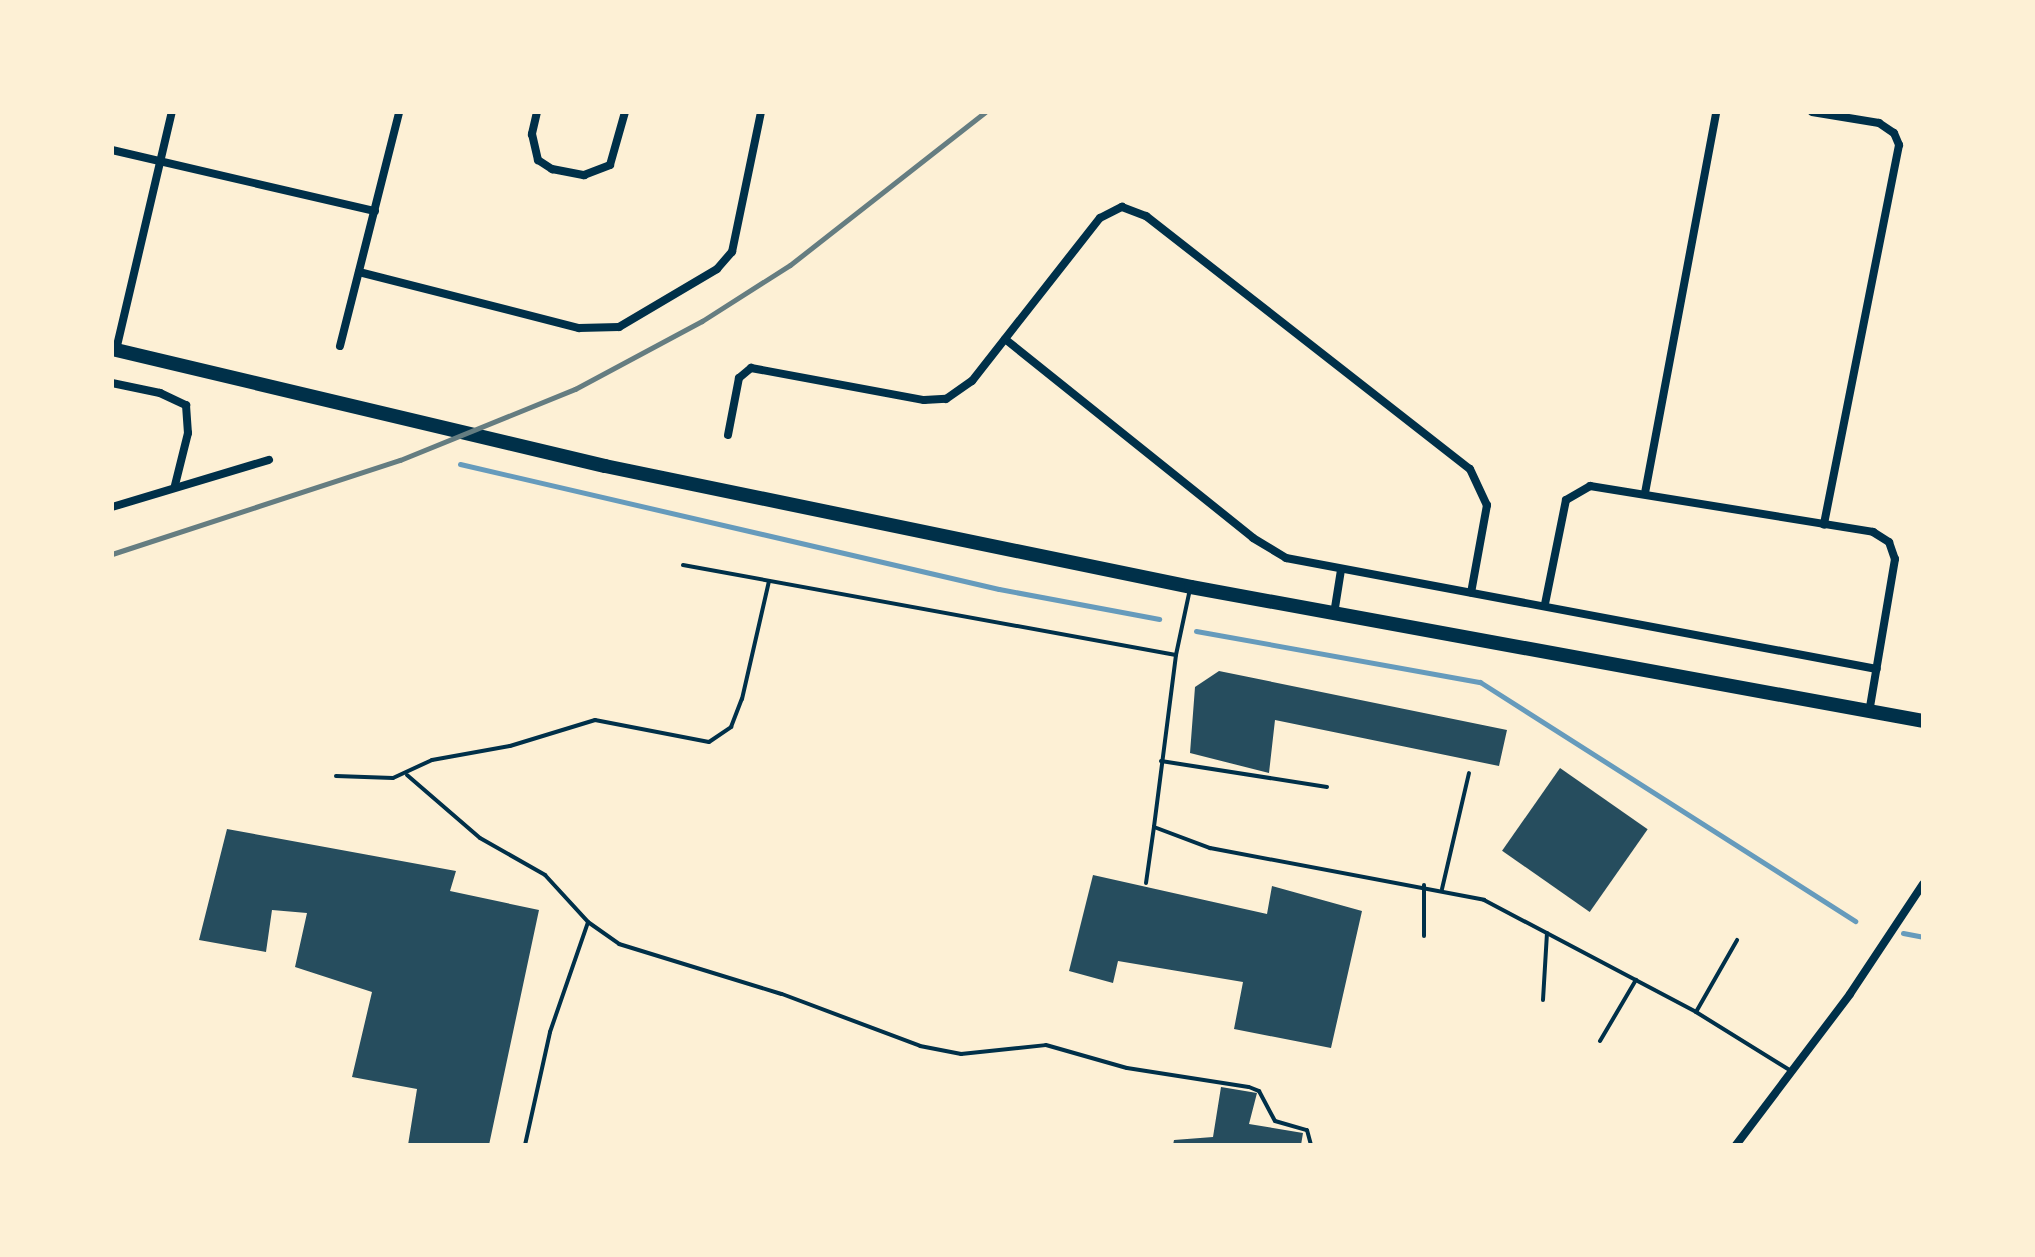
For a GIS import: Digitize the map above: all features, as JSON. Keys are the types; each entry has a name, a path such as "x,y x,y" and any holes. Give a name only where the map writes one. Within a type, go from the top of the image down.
{"highway":[{"path":"114,350 605,466 1191,587 1923,721"}],"street":[{"path":"114,350 172,112"},
{"path":"340,346 399,112"},
{"path":"537,112 532,134 538,160 545,166 584,175 610,165 625,112"},
{"path":"359,272 602,330 630,322 717,269 732,252 761,112"},
{"path":"1645,493 1716,112"},
{"path":"1812,112 1879,123 1894,133 1899,145 1824,525"},
{"path":"112,150 375,211"},
{"path":"728,435 739,378 751,368 924,400 946,399 972,381 1100,218 1122,207 1146,216 1470,469 1487,505 1471,593"},
{"path":"1005,339 1253,538 1302,564 1545,604 1877,669"},
{"path":"112,383 160,393 186,405 188,433 175,485"},
{"path":"112,507 175,485 269,460"},
{"path":"1545,604 1571,495 1590,486 1873,532 1893,549 1869,713"},
{"path":"1334,614 1341,570"},
{"path":"1736,1145 1792,1071 1923,884"}],"lane":[{"path":"683,565 1176,655"},
{"path":"336,776 407,775 432,760 510,746 595,720 697,742 723,735 742,699 769,581"},
{"path":"1146,883 1176,655 1191,587"},
{"path":"1161,761 1327,787"},
{"path":"1442,889 1469,773"},
{"path":"407,775 480,838 545,875 588,922 642,953 782,994 920,1046 961,1054 1046,1045 1127,1068 1249,1087 1262,1095 1275,1121 1307,1130 1311,1145"},
{"path":"1154,827 1210,848 1424,885 1484,900 1696,1012 1792,1071"},
{"path":"1424,885 1424,936"},
{"path":"525,1145 550,1032 588,922"},
{"path":"1543,1000 1547,933"},
{"path":"1696,1012 1737,940"},
{"path":"1600,1041 1636,980"}],"building":[{"path":"1219,671 1507,730 1499,766 1275,720 1269,773 1190,753 1195,687"},
{"path":"1560,768 1648,829 1590,912 1502,851"},
{"path":"227,829 456,871 450,891 539,910 489,1145 408,1145 417,1089 352,1077 372,992 295,967 307,913 272,910 266,952 199,940"},
{"path":"1093,875 1267,914 1272,886 1362,911 1331,1048 1234,1029 1243,982 1118,961 1113,983 1069,971"},
{"path":"1221,1087 1257,1093 1249,1124 1303,1133 1301,1145 1173,1145 1174,1140 1213,1137"}],"waterway":[{"path":"460,464 999,589 1159,619"},
{"path":"1196,631 1480,682 1855,921"},
{"path":"1903,933 1923,937"}],"railway":[{"path":"112,554 400,460 575,389 702,321 790,265 985,112"}]}
